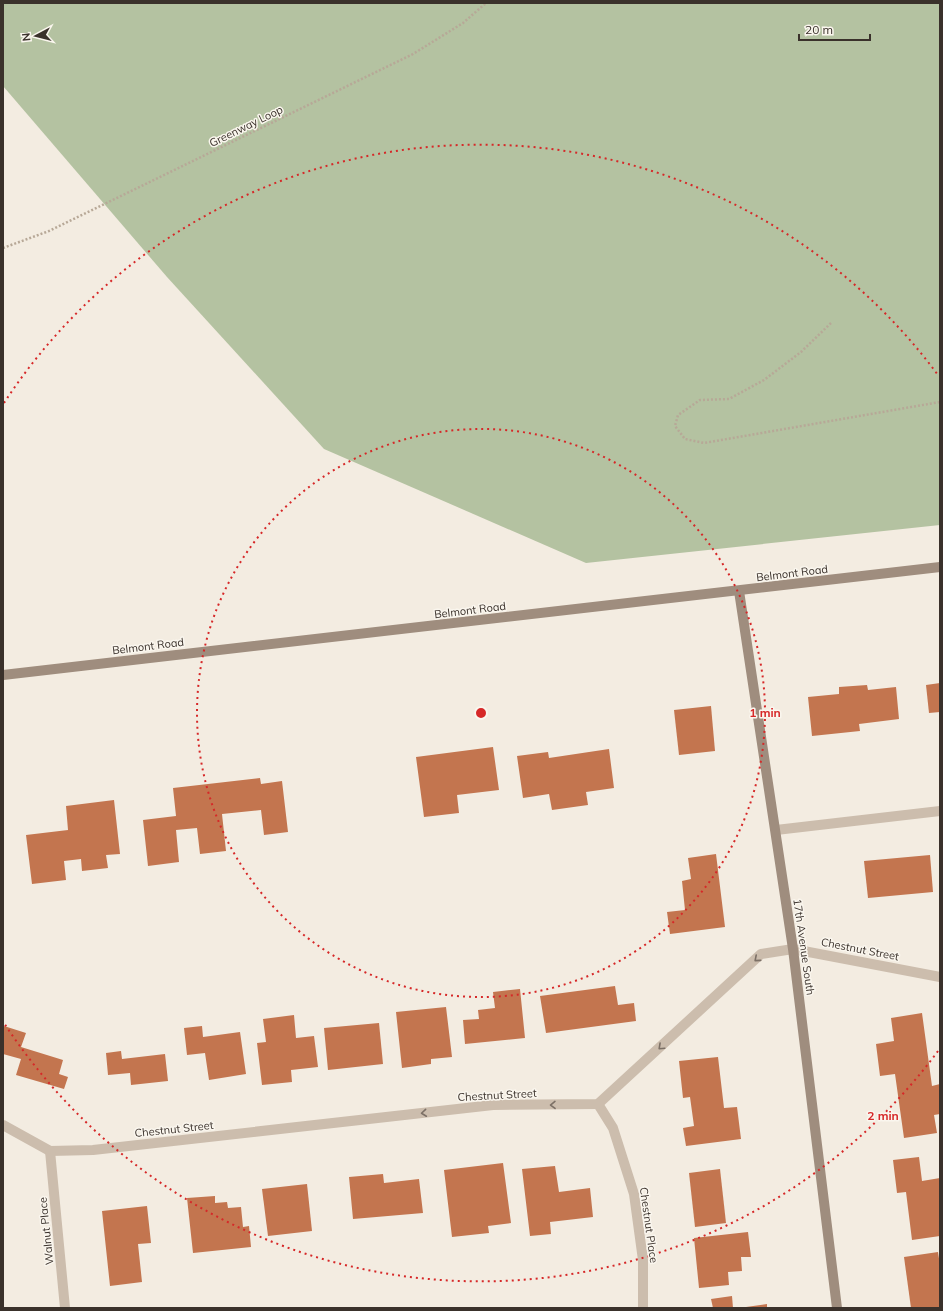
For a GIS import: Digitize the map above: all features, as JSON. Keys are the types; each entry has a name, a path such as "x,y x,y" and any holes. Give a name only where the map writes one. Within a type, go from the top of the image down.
{"street":[{"name":"Belmont Road","path":"3,675 940,567"},
{"name":"17th Avenue South","path":"739,591 793,949 838,1308"},
{"path":"776,830 940,812"},
{"name":"Chestnut Street","path":"50,1151 94,1150 493,1106 598,1104 761,954 793,949 940,977"},
{"name":"Chestnut Place","path":"598,1104 613,1128 634,1194 643,1260 643,1308"},
{"path":"3,1125 50,1151"},
{"name":"Walnut Place","path":"50,1151 65,1308"}],"path":[{"name":"Greenway Loop","path":"3,248 49,230 413,54 463,23 486,3"},
{"path":"831,323 801,352 764,380 729,398 700,400 678,415 675,426 685,439 704,443 940,402"}],"green space":[{"path":"3,3 940,3 940,525 586,563 324,449 167,277 3,86"}],"building":[{"path":"940,683 940,712 929,713 926,685"},
{"path":"867,685 868,690 896,687 899,719 859,724 860,731 812,736 808,697 839,694 839,687"},
{"path":"711,706 715,751 679,755 674,710"},
{"path":"493,747 499,790 457,795 459,813 424,817 416,757"},
{"path":"609,749 614,788 586,792 588,805 552,810 549,794 523,798 517,756 548,752 549,758"},
{"path":"260,778 261,784 282,781 288,832 264,835 261,810 222,814 226,851 200,854 197,828 176,830 179,862 148,866 143,820 176,816 173,788"},
{"path":"114,800 120,854 106,855 108,868 82,871 81,859 64,861 66,880 32,884 26,835 68,830 66,806"},
{"path":"716,854 725,927 670,934 667,912 685,910 682,881 691,879 688,858"},
{"path":"930,855 933,892 868,898 864,861"},
{"path":"615,986 618,1005 634,1003 636,1021 546,1033 540,996"},
{"path":"520,989 525,1038 465,1044 463,1020 479,1019 478,1010 495,1008 493,992"},
{"path":"446,1007 452,1057 431,1059 431,1064 402,1068 396,1012"},
{"path":"922,1013 932,1086 940,1084 940,1114 934,1115 937,1133 904,1138 895,1074 880,1076 876,1044 894,1041 891,1018"},
{"path":"294,1015 296,1038 314,1036 318,1067 291,1070 292,1082 262,1085 257,1043 266,1042 263,1019"},
{"path":"379,1023 383,1064 328,1070 324,1028"},
{"path":"4,1026 26,1033 21,1047 63,1060 59,1074 68,1077 64,1089 16,1075 21,1059 3,1054"},
{"path":"202,1026 203,1037 240,1032 246,1074 209,1080 205,1053 187,1055 184,1028"},
{"path":"121,1051 122,1059 165,1054 168,1081 131,1085 130,1073 108,1075 106,1053"},
{"path":"718,1057 724,1108 737,1107 741,1139 686,1146 683,1128 694,1126 690,1097 683,1098 679,1061"},
{"path":"919,1157 922,1181 940,1178 940,1236 912,1240 906,1192 897,1193 893,1160"},
{"path":"503,1163 511,1223 488,1226 489,1233 452,1237 444,1170"},
{"path":"555,1166 559,1192 590,1188 593,1217 550,1222 551,1234 530,1236 522,1169"},
{"path":"720,1169 726,1223 695,1227 689,1173"},
{"path":"383,1174 384,1183 419,1179 423,1213 353,1219 349,1177"},
{"path":"307,1184 312,1231 268,1236 262,1189"},
{"path":"215,1196 215,1203 227,1202 228,1208 241,1207 243,1227 249,1226 251,1247 193,1253 187,1198"},
{"path":"147,1206 151,1243 138,1244 142,1282 110,1286 102,1211"},
{"path":"748,1232 751,1257 741,1257 742,1271 728,1272 729,1285 699,1288 694,1238"},
{"path":"938,1252 940,1265 940,1308 911,1308 904,1257"},
{"path":"732,1296 733,1308 713,1308 711,1299"},
{"path":"767,1304 767,1308 746,1308 746,1307"}]}
